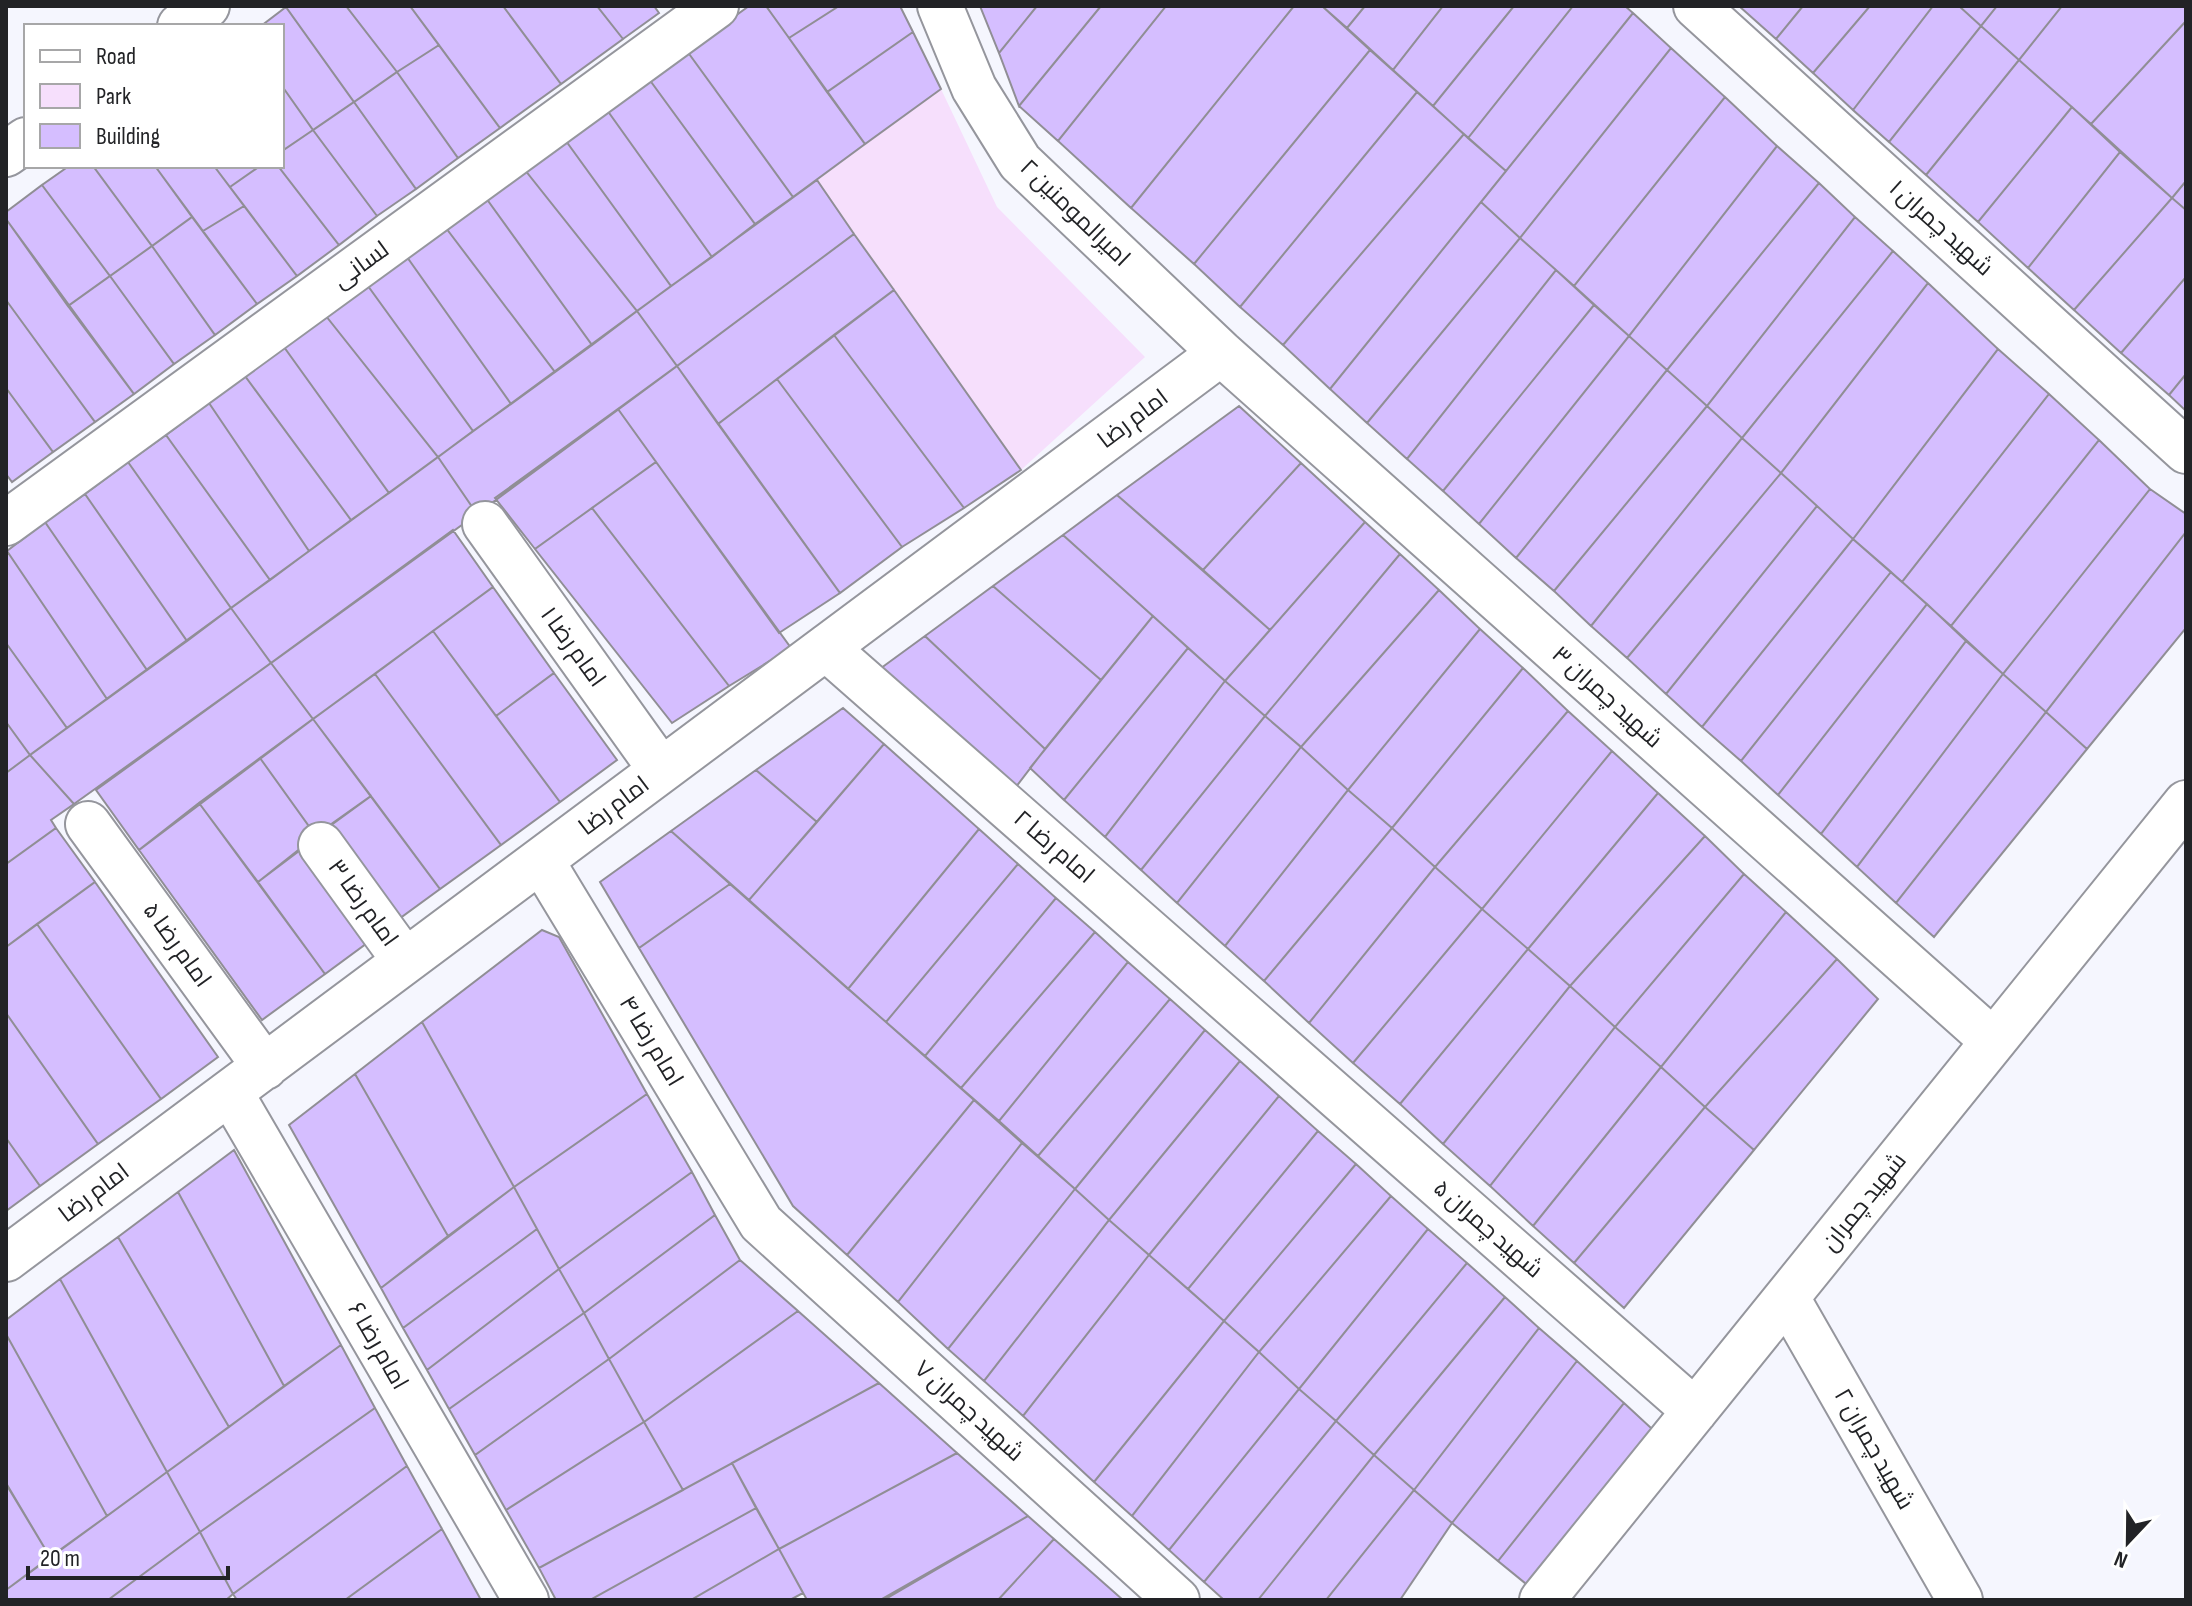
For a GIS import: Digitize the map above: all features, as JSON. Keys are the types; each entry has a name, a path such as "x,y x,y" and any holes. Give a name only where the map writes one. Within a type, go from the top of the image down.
{"street":[{"path":"183,24 207,6"},
{"name":"لسانی","path":"6,523 716,6"},
{"name":"امیرالمومنین ۲","path":"940,6 974,88 1020,162 1221,353"},
{"name":"شهید چمران ۱","path":"1696,6 2186,451"},
{"path":"6,154 24,141"},
{"name":"امام رضا","path":"6,1259 1221,353"},
{"name":"شهید چمران ۳","path":"1221,353 1993,1041"},
{"name":"امام رضا ۱","path":"485,524 661,770"},
{"name":"امام رضا ۲","path":"826,648 1281,1047"},
{"name":"شهید چمران","path":"1542,1600 2186,803"},
{"name":"امام رضا ۵","path":"88,824 265,1067"},
{"name":"امام رضا ۳","path":"321,845 405,961"},
{"name":"امام رضا ۴","path":"541,860 761,1223"},
{"name":"شهید چمران ۵","path":"1281,1047 1695,1411"},
{"name":"امام رضا ۶","path":"230,1092 526,1600"},
{"name":"شهید چمران ۷","path":"761,1223 1177,1600"},
{"name":"شهید چمران ۲","path":"1787,1298 1960,1600"}],"green space":[{"path":"941,89 997,207 1145,357 1021,470 817,180"}],"building":[{"path":"288,6 346,6 397,72 354,102"},
{"path":"346,6 410,6 439,45 397,72"},
{"path":"410,6 503,6 561,84 500,128"},
{"path":"503,6 597,6 623,39 561,84"},
{"path":"597,6 654,6 659,13 623,39"},
{"path":"749,6 766,6 865,144 793,197 687,51"},
{"path":"766,6 839,6 789,38"},
{"path":"839,6 900,6 913,32 827,92 789,38"},
{"path":"980,6 1037,6 999,53"},
{"path":"1037,6 1101,6 1019,106 999,53"},
{"path":"1101,6 1166,6 1058,141 1019,106"},
{"path":"1166,6 1294,6 1131,208 1058,141"},
{"path":"1294,6 1322,6 1370,50 1194,264 1131,208"},
{"path":"1322,6 1365,6 1347,28"},
{"path":"1365,6 1443,6 1393,70 1347,28"},
{"path":"1443,6 1514,6 1433,106 1393,70"},
{"path":"1514,6 1573,6 1468,138 1433,106"},
{"path":"1573,6 1625,6 1633,13 1506,171 1468,138"},
{"path":"1739,6 1803,6 1776,39"},
{"path":"1803,6 1870,6 1813,73 1776,39"},
{"path":"1870,6 1933,6 1853,110 1813,73"},
{"path":"1933,6 1959,6 1981,26 1889,142 1853,110"},
{"path":"1959,6 1997,6 1981,26"},
{"path":"1997,6 2062,6 2019,60 1981,26"},
{"path":"2062,6 2186,6 2186,21 2091,124 2019,60"},
{"path":"286,7 354,102 313,130 284,89 284,24 264,24"},
{"path":"1633,13 1671,48 1520,238 1481,202"},
{"path":"2186,21 2186,181 2172,198 2091,124"},
{"path":"1981,26 2019,60 1926,175 1889,142"},
{"path":"913,32 941,89 865,144 827,92"},
{"path":"439,45 500,128 458,158 397,72"},
{"path":"1671,48 1725,97 1574,286 1520,238"},
{"path":"1370,50 1417,92 1240,307 1194,264"},
{"path":"687,51 793,197 755,224 649,79"},
{"path":"2019,60 2072,107 1978,222 1926,175"},
{"path":"397,72 458,158 416,189 354,102"},
{"path":"649,79 755,224 712,257 607,110"},
{"path":"284,89 313,130 284,150"},
{"path":"1417,92 1464,134 1283,345 1240,307"},
{"path":"1725,97 1777,146 1629,336 1574,286"},
{"path":"354,102 416,189 377,216 313,130"},
{"path":"2072,107 2120,152 2028,268 1978,222"},
{"path":"607,110 712,257 671,286 566,141"},
{"path":"313,130 377,216 339,245 280,168 284,168 284,150"},
{"path":"1464,134 1506,171 1330,389 1283,345"},
{"path":"566,141 671,286 637,311 525,170"},
{"path":"1777,146 1819,183 1667,370 1629,336"},
{"path":"2120,152 2172,198 2074,310 2028,268"},
{"path":"66,168 94,168 152,246 110,276 42,185"},
{"path":"94,168 156,168 192,217 152,246"},
{"path":"156,168 216,168 244,206 203,231"},
{"path":"216,168 257,168 230,187"},
{"path":"257,168 280,168 339,245 297,276 230,187"},
{"path":"525,170 637,311 592,345 486,198"},
{"path":"817,180 854,234 677,366 637,311"},
{"path":"2186,181 2186,210 2172,198"},
{"path":"1819,183 1855,217 1707,406 1667,370"},
{"path":"42,185 110,276 68,306 6,219 6,212"},
{"path":"486,198 592,345 555,372 446,228"},
{"path":"2172,198 2186,210 2186,277 2121,353 2074,310"},
{"path":"1481,202 1520,238 1367,423 1330,389"},
{"path":"244,206 297,276 257,304 203,231"},
{"path":"192,217 257,304 215,335 152,246"},
{"path":"1855,217 1893,251 1742,438 1707,406"},
{"path":"6,219 134,394 95,422 6,300"},
{"path":"446,228 555,372 511,404 407,257"},
{"path":"854,234 894,290 718,424 677,366"},
{"path":"1520,238 1556,270 1407,459 1367,423"},
{"path":"152,246 215,335 174,364 110,276"},
{"path":"1893,251 1928,283 1781,473 1742,438"},
{"path":"407,257 511,404 473,431 368,286"},
{"path":"1556,270 1594,305 1443,491 1407,459"},
{"path":"110,276 174,364 134,394 68,306"},
{"path":"2186,277 2186,374 2169,395 2121,353"},
{"path":"1928,283 1998,349 1853,539 1781,473"},
{"path":"368,286 473,431 438,457 326,316"},
{"path":"894,290 1021,470 964,508 834,335"},
{"path":"6,300 95,422 53,452 6,388"},
{"path":"1594,305 1629,336 1479,524 1443,491"},
{"path":"637,311 677,366 477,514 438,457"},
{"path":"326,316 438,457 389,493 284,347"},
{"path":"834,335 964,508 902,547 777,379"},
{"path":"1629,336 1667,370 1516,558 1479,524"},
{"path":"284,347 389,493 351,520 245,376"},
{"path":"1998,349 2049,394 1902,582 1853,539"},
{"path":"677,366 840,593 779,633 618,409"},
{"path":"1667,370 1707,406 1554,591 1516,558"},
{"path":"2186,374 2186,411 2169,395"},
{"path":"245,376 351,520 309,551 209,403"},
{"path":"777,379 902,547 840,593 718,424"},
{"path":"6,388 53,452 12,482 6,474"},
{"path":"2049,394 2099,440 1951,626 1902,582"},
{"path":"209,403 309,551 270,580 166,435"},
{"path":"1239,406 1301,463 1203,570 1117,495"},
{"path":"1707,406 1742,438 1591,626 1554,591"},
{"path":"618,409 656,462 535,549 495,498"},
{"path":"166,435 270,580 231,608 128,462"},
{"path":"1742,438 1781,473 1627,658 1591,626"},
{"path":"2099,440 2150,489 2003,674 1951,626"},
{"path":"438,457 477,514 271,663 231,608"},
{"path":"128,462 231,608 187,641 85,494"},
{"path":"656,462 791,648 729,686 592,508"},
{"path":"1301,463 1365,522 1270,630 1203,570"},
{"path":"1781,473 1817,506 1666,694 1627,658"},
{"path":"2150,489 2186,514 2186,532 2046,712 2003,674"},
{"path":"85,494 187,641 147,670 45,522"},
{"path":"1117,495 1270,630 1225,681 1063,535"},
{"path":"1817,506 1853,539 1702,727 1666,694"},
{"path":"592,508 729,686 672,723 535,549"},
{"path":"45,522 147,670 107,699 7,551"},
{"path":"1365,522 1400,554 1265,716 1225,681"},
{"path":"453,530 493,587 313,719 271,663"},
{"path":"2186,532 2186,628 2087,749 2046,712"},
{"path":"1063,535 1153,616 1101,680 993,586"},
{"path":"1853,539 1891,572 1741,761 1702,727"},
{"path":"7,551 107,699 67,728 6,643"},
{"path":"1400,554 1439,590 1301,747 1265,716"},
{"path":"1891,572 1927,604 1778,795 1741,761"},
{"path":"993,586 1101,680 1045,749 925,636"},
{"path":"493,587 554,673 496,716 433,631"},
{"path":"1439,590 1480,629 1348,790 1301,747"},
{"path":"1927,604 1966,641 1821,834 1778,795"},
{"path":"231,608 271,663 74,804 30,755"},
{"path":"1153,616 1188,648 1064,800 1030,768"},
{"path":"1480,629 1523,668 1392,828 1348,790"},
{"path":"433,631 560,802 501,845 375,674"},
{"path":"925,636 1045,749 1012,792 877,671"},
{"path":"1966,641 2003,674 1857,867 1821,834"},
{"path":"6,643 67,728 30,755 6,722"},
{"path":"1188,648 1225,681 1105,837 1064,800"},
{"path":"271,663 313,719 139,850 96,790"},
{"path":"1523,668 1568,711 1435,867 1392,828"},
{"path":"554,673 617,760 560,802 496,716"},
{"path":"375,674 501,845 440,889 313,719"},
{"path":"2003,674 2046,712 1896,903 1857,867"},
{"path":"1225,681 1265,716 1141,870 1105,837"},
{"path":"843,708 884,744 817,822 756,770"},
{"path":"1568,711 1612,751 1482,909 1435,867"},
{"path":"2046,712 2087,749 1934,937 1896,903"},
{"path":"1265,716 1301,747 1177,903 1141,870"},
{"path":"313,719 371,796 316,836 260,758"},
{"path":"6,722 30,755 6,773"},
{"path":"884,744 979,829 848,989 749,900"},
{"path":"1301,747 1348,790 1225,946 1177,903"},
{"path":"1612,751 1658,793 1528,949 1482,909"},
{"path":"30,755 74,804 51,820 56,828 6,864 6,773"},
{"path":"260,758 316,836 258,882 199,803"},
{"path":"756,770 817,822 749,900 671,831"},
{"path":"1348,790 1392,828 1264,981 1225,946"},
{"path":"1658,793 1705,836 1570,986 1528,949"},
{"path":"371,796 440,889 392,924 323,830"},
{"path":"199,803 325,974 262,1020 139,850"},
{"path":"56,828 95,882 6,947 6,864"},
{"path":"1392,828 1435,867 1309,1023 1264,981"},
{"path":"979,829 1018,864 886,1022 848,989"},
{"path":"671,831 730,884 639,948 600,882"},
{"path":"1705,836 1744,874 1615,1027 1570,986"},
{"path":"307,845 378,935 325,974 258,882"},
{"path":"1018,864 1056,898 925,1056 886,1022"},
{"path":"1435,867 1482,909 1353,1063 1309,1023"},
{"path":"1744,874 1786,912 1661,1067 1615,1027"},
{"path":"95,882 218,1057 161,1099 37,924"},
{"path":"730,884 974,1100 847,1255 793,1206 639,948"},
{"path":"1056,898 1095,932 961,1088 925,1056"},
{"path":"1482,909 1528,949 1400,1104 1353,1063"},
{"path":"1786,912 1837,959 1705,1107 1661,1067"},
{"path":"37,924 161,1099 98,1144 6,1013 6,947"},
{"path":"542,930 559,937 647,1094 514,1187 422,1022"},
{"path":"1095,932 1128,962 999,1121 961,1088"},
{"path":"1528,949 1570,986 1443,1144 1400,1104"},
{"path":"1837,959 1878,999 1754,1150 1705,1107"},
{"path":"1128,962 1170,999 1038,1156 999,1121"},
{"path":"1570,986 1615,1027 1490,1186 1443,1144"},
{"path":"1170,999 1205,1030 1075,1189 1038,1156"},
{"path":"6,1013 98,1144 40,1186 6,1138"},
{"path":"422,1022 514,1187 448,1236 355,1074"},
{"path":"1615,1027 1661,1067 1533,1226 1490,1186"},
{"path":"1205,1030 1240,1061 1109,1220 1075,1189"},
{"path":"1240,1061 1279,1096 1149,1255 1109,1220"},
{"path":"1661,1067 1705,1107 1574,1263 1533,1226"},
{"path":"355,1074 448,1236 381,1288 289,1125"},
{"path":"647,1094 692,1172 559,1269 514,1187"},
{"path":"1279,1096 1318,1131 1188,1289 1149,1255"},
{"path":"974,1100 1022,1143 898,1302 847,1255"},
{"path":"1705,1107 1754,1150 1624,1308 1574,1263"},
{"path":"1318,1131 1356,1164 1224,1321 1188,1289"},
{"path":"6,1138 40,1186 6,1211"},
{"path":"1022,1143 1075,1189 948,1349 898,1302"},
{"path":"234,1150 341,1345 284,1386 178,1192"},
{"path":"1356,1164 1391,1196 1259,1352 1224,1321"},
{"path":"692,1172 715,1215 584,1313 559,1269"},
{"path":"514,1187 537,1229 403,1328 381,1288"},
{"path":"1075,1189 1109,1220 984,1381 948,1349"},
{"path":"178,1192 284,1386 229,1427 118,1237"},
{"path":"1391,1196 1428,1229 1299,1389 1259,1352"},
{"path":"715,1215 740,1260 609,1359 584,1313"},
{"path":"1109,1220 1149,1255 1023,1416 984,1381"},
{"path":"537,1229 559,1269 427,1370 403,1328"},
{"path":"1428,1229 1467,1263 1336,1421 1299,1389"},
{"path":"118,1237 229,1427 167,1472 60,1279"},
{"path":"1149,1255 1224,1321 1094,1482 1023,1416"},
{"path":"740,1260 798,1311 644,1422 609,1359"},
{"path":"1467,1263 1505,1297 1374,1455 1336,1421"},
{"path":"559,1269 584,1313 449,1409 427,1370"},
{"path":"60,1279 167,1472 107,1516 6,1334 6,1320"},
{"path":"1505,1297 1539,1328 1414,1490 1374,1455"},
{"path":"798,1311 879,1383 683,1490 644,1422"},
{"path":"584,1313 609,1359 475,1455 449,1409"},
{"path":"1224,1321 1259,1352 1132,1516 1094,1482"},
{"path":"1539,1328 1577,1361 1452,1523 1414,1490"},
{"path":"6,1334 107,1516 50,1557 6,1483"},
{"path":"341,1345 375,1408 200,1532 167,1472"},
{"path":"1259,1352 1299,1389 1169,1550 1132,1516"},
{"path":"609,1359 644,1422 506,1510 475,1455"},
{"path":"1577,1361 1624,1403 1498,1561 1452,1523"},
{"path":"879,1383 957,1453 779,1549 732,1463"},
{"path":"1299,1389 1336,1421 1204,1582 1169,1550"},
{"path":"1624,1403 1664,1440 1536,1592 1498,1561"},
{"path":"375,1408 407,1466 233,1594 200,1532"},
{"path":"1336,1421 1374,1455 1258,1600 1224,1600 1204,1582"},
{"path":"644,1422 683,1490 539,1568 506,1510"},
{"path":"957,1453 1028,1516 880,1600 807,1600 779,1549"},
{"path":"1374,1455 1414,1490 1326,1600 1258,1600"},
{"path":"732,1463 756,1508 590,1600 556,1600 539,1568"},
{"path":"407,1466 442,1529 345,1600 237,1600 233,1594"},
{"path":"167,1472 200,1532 108,1600 6,1600 6,1590"},
{"path":"6,1484 50,1557 6,1590"},
{"path":"1414,1490 1452,1523 1400,1600 1326,1600"},
{"path":"756,1508 779,1549 691,1600 590,1600"},
{"path":"1028,1516 1054,1539 998,1600 884,1600"},
{"path":"442,1529 481,1600 345,1600"},
{"path":"200,1532 233,1594 226,1600 108,1600"},
{"path":"1054,1539 1123,1600 998,1600"},
{"path":"779,1549 803,1593 790,1600 691,1600"}]}
